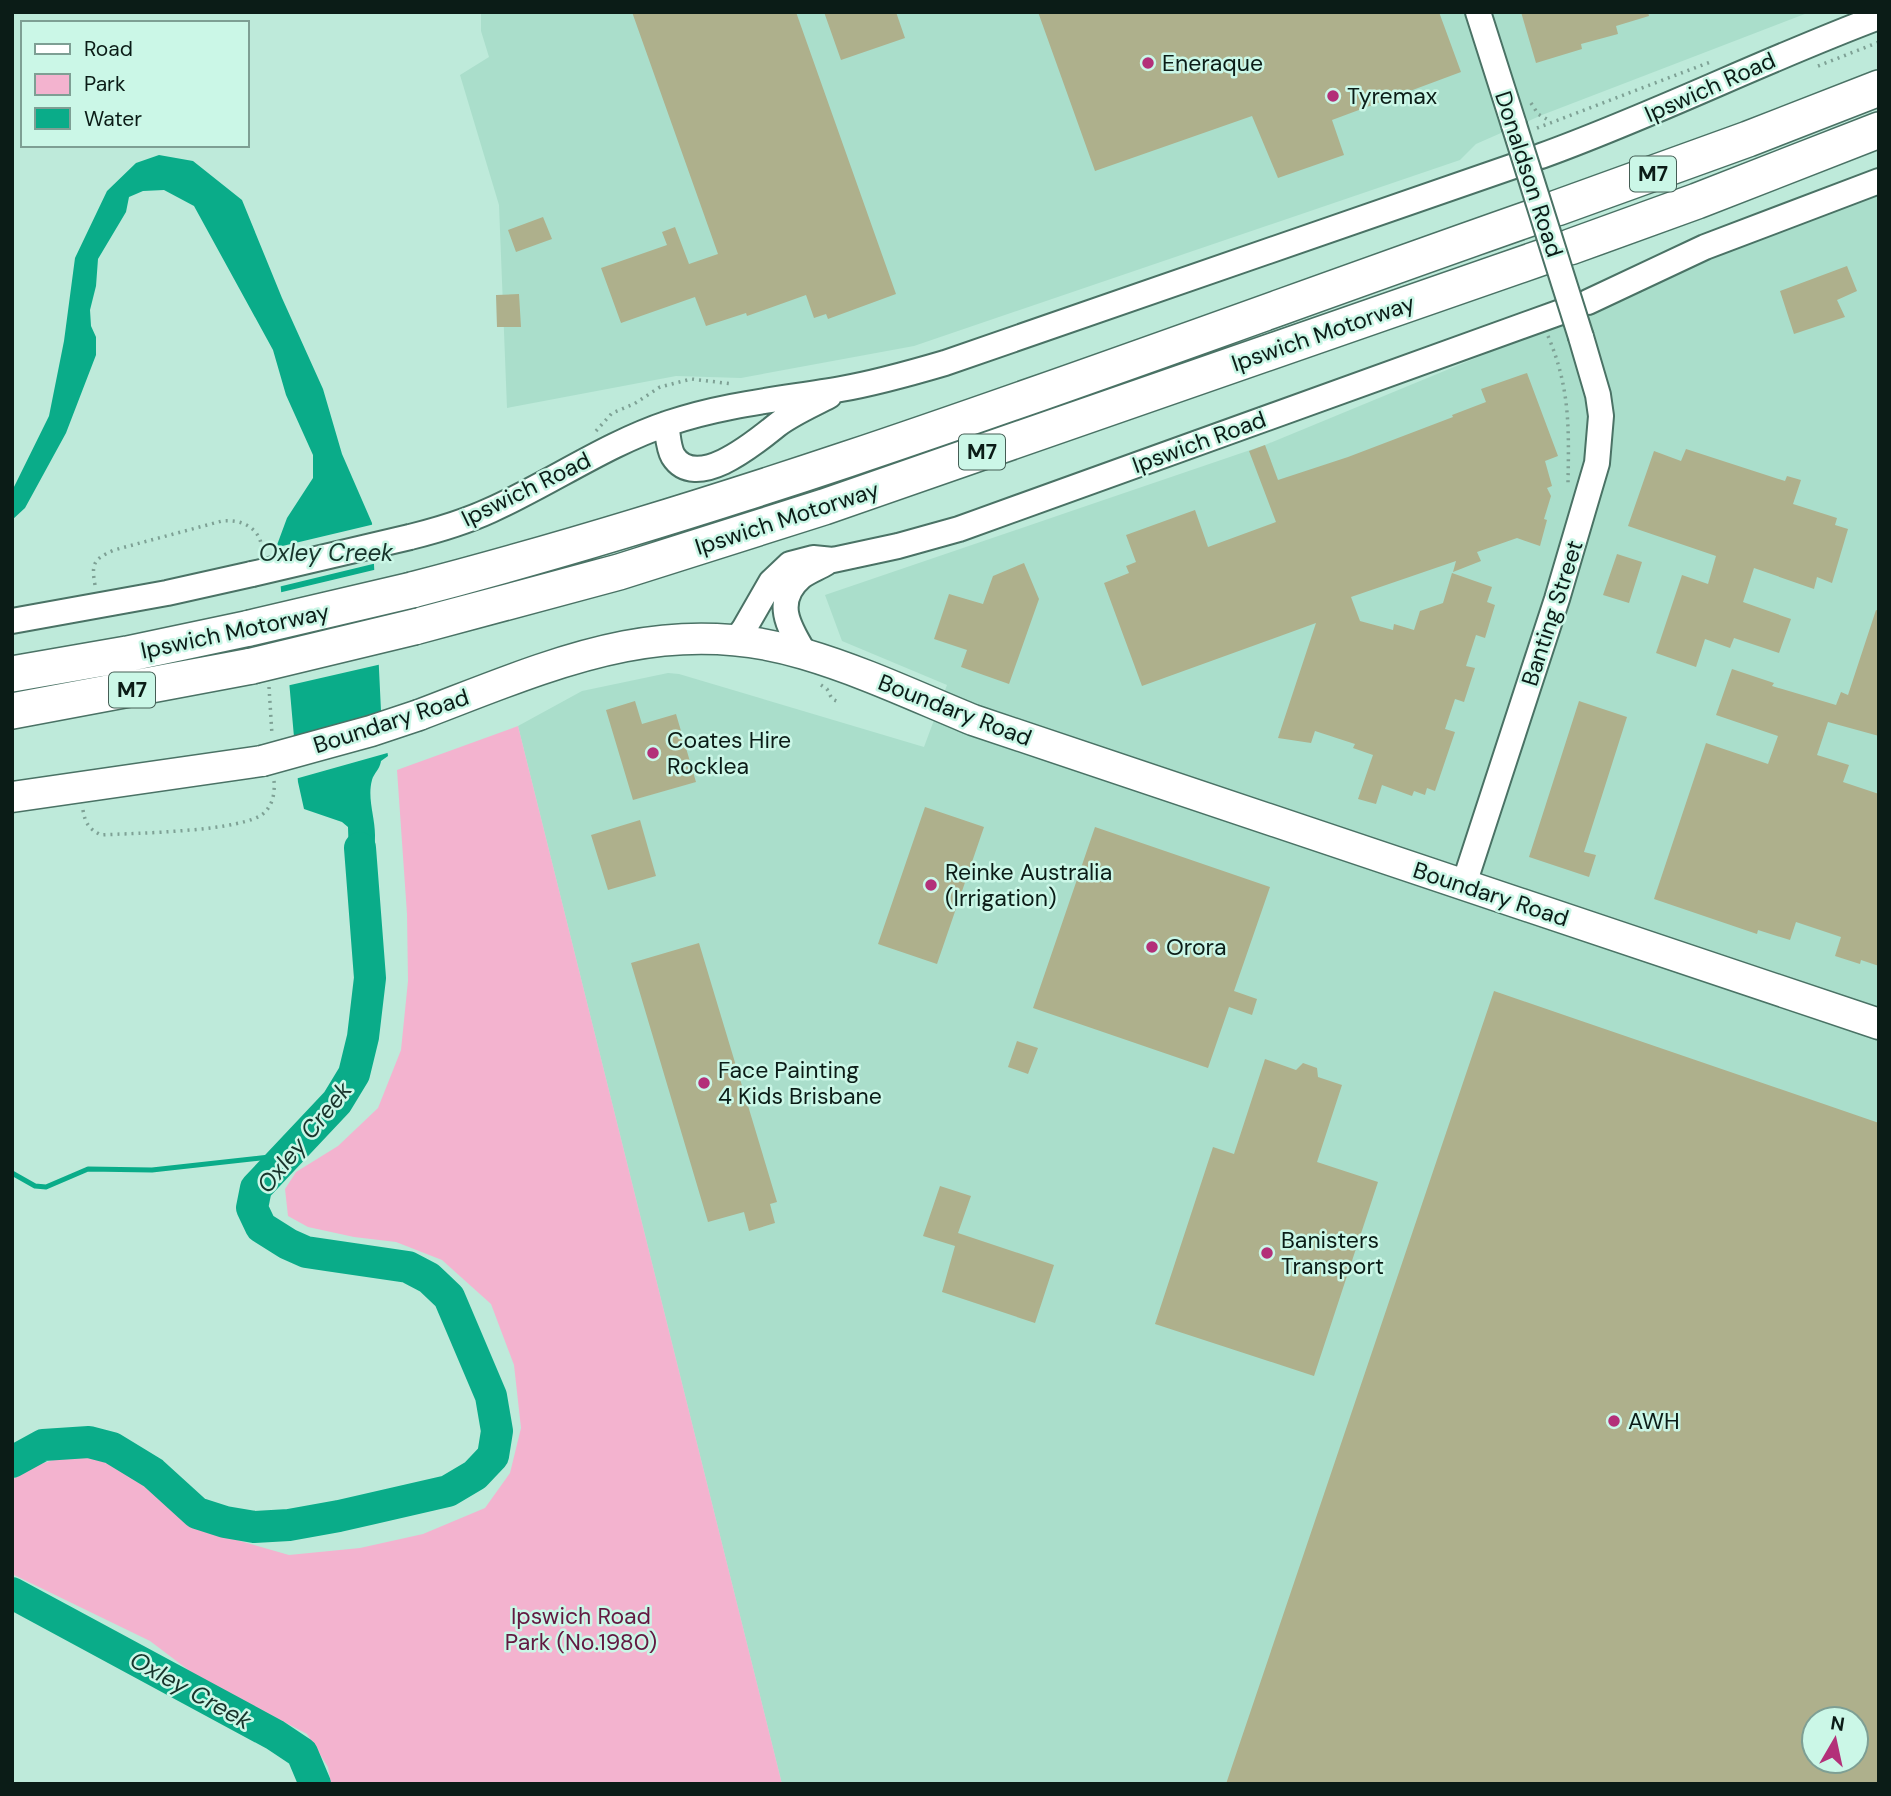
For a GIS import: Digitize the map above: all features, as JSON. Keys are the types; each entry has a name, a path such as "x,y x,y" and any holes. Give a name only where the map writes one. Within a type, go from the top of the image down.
{"highway":[{"name":"Ipswich Motorway","path":"12,674 127,654 250,628 412,590 603,538 815,470 1544,213 1879,88"},
{"name":"Ipswich Motorway","path":"12,711 260,672 414,627 606,576 766,526 1557,252 1698,201 1879,130"}],"main road":[{"name":"Boundary Road","path":"12,797 269,760 419,715 552,664 599,650 672,640 735,640 805,654 973,720 1879,1024"}],"street":[{"name":"Donaldson Road","path":"1478,12 1523,127 1581,337"},
{"name":"Ipswich Road","path":"1541,156 1609,132 1769,60 1879,17"},
{"name":"Ipswich Road","path":"12,621 167,593 257,566 410,537 467,520 492,510 601,452 667,424 718,409 843,389 900,376 1003,344 1514,166"},
{"path":"1588,302 1705,247 1879,181"},
{"name":"Ipswich Road","path":"735,640 771,582 780,571 800,560 833,560 959,529 1561,312"},
{"name":"Banting Street","path":"1464,884 1595,474 1601,416 1598,395 1581,337"},
{"name":"Ipswich Road","path":"667,424 670,449 677,460 685,466 695,468 713,465 742,452 791,416 843,389"},
{"name":"Ipswich Road","path":"805,654 787,624 787,601 791,589 800,579 833,560"}],"path":[{"path":"1523,127 1719,59"},
{"path":"1549,338 1560,365 1566,391 1569,425 1568,486"},
{"path":"96,587 92,570 98,557 114,550 222,521 231,520 252,527 262,543 257,566"},
{"path":"82,807 84,820 91,830 101,835 239,824 266,812 273,799 260,672"},
{"path":"818,683 827,690 832,699 839,702"}],"shaded area":[{"path":"481,12 1810,12 1542,115 1476,144 1460,160 914,346 741,378 676,376 507,408 499,205 460,75 489,57 481,31"},
{"path":"1879,195 1879,1784 782,1784 518,726 582,691 668,673 924,747 947,685 842,641 825,595 1265,445 1592,310 1721,252"}],"green space":[{"name":"Ipswich Road Park (No.1980)","path":"518,726 782,1784 331,1784 328,1767 307,1734 195,1675 150,1641 12,1574 12,1480 32,1467 59,1458 78,1455 123,1466 180,1517 205,1531 289,1555 360,1548 423,1534 485,1508 510,1473 521,1428 514,1365 491,1304 442,1260 396,1242 354,1237 308,1227 288,1216 285,1189 296,1172 338,1146 378,1108 401,1050 408,981 407,914 397,770"}],"water":[{"name":"Oxley Creek","path":"159,155 193,161 242,200 323,389 342,454 372,523 381,711 388,756 381,761 371,787 375,835 375,890 350,893 348,827 342,822 304,809 298,782 277,545 287,518 313,478 313,455 286,395 273,350 194,206 164,190 143,191 129,197 126,212 98,259 96,286 90,310 91,326 96,337 96,355 66,433 25,508 12,520 12,491 49,416 64,341 75,258 107,191 136,163"}],"pier":[{"path":"375,524 377,563 278,587 274,548"},
{"path":"378,569 382,664 286,686 278,593"},
{"path":"385,712 391,752 295,779 291,738"}],"building":[{"path":"632,12 796,12 896,294 828,319 826,314 814,318 806,295 747,316 746,313 706,326 695,297 621,323 601,268 667,245 662,232 675,227 689,264 718,254"},
{"path":"824,12 896,12 905,38 841,60"},
{"path":"1038,12 1439,12 1461,72 1332,120 1344,155 1278,178 1252,116 1095,171"},
{"path":"1521,12 1648,12 1649,16 1616,26 1618,34 1581,44 1582,49 1536,63"},
{"path":"543,217 552,239 516,252 508,230"},
{"path":"1847,266 1857,291 1837,300 1845,317 1794,334 1780,291"},
{"path":"519,294 521,327 497,327 496,295"},
{"path":"1527,373 1558,456 1545,461 1552,486 1547,488 1551,496 1540,546 1517,538 1477,552 1481,561 1453,572 1456,561 1351,597 1360,621 1393,630 1394,624 1414,630 1420,611 1443,603 1452,573 1492,587 1487,602 1495,605 1485,638 1476,635 1466,666 1475,668 1464,702 1455,699 1445,729 1455,732 1435,791 1427,788 1425,795 1414,791 1412,796 1382,785 1376,804 1358,799 1373,755 1353,748 1355,744 1315,731 1311,743 1278,738 1316,623 1142,686 1104,583 1129,573 1126,566 1136,562 1126,535 1195,510 1208,547 1276,522 1249,451 1265,445 1278,480 1453,417 1452,415 1486,402 1481,389"},
{"path":"1686,449 1785,481 1787,476 1801,480 1793,504 1837,518 1835,525 1848,529 1832,583 1817,577 1814,589 1754,568 1743,602 1791,619 1779,653 1734,638 1730,648 1705,639 1696,667 1656,653 1682,575 1708,584 1716,556 1628,526 1654,451 1681,461"},
{"path":"1617,554 1642,562 1629,603 1603,595"},
{"path":"1024,563 1039,599 1009,684 961,667 967,650 934,639 949,594 983,604 993,576"},
{"path":"1876,610 1879,611 1879,736 1828,722 1817,755 1849,765 1843,782 1879,794 1879,966 1861,960 1860,964 1835,956 1841,937 1796,922 1790,940 1758,930 1757,934 1654,899 1706,743 1768,764 1778,736 1716,715 1732,669 1774,683 1772,686 1836,705 1841,692 1848,695"},
{"name":"Coates Hire Rocklea","path":"635,701 642,724 676,714 696,782 633,800 606,710"},
{"path":"1579,701 1627,717 1584,852 1596,855 1589,877 1529,857"},
{"name":"Reinke Australia (Irrigation)","path":"925,807 984,827 937,964 878,944"},
{"path":"640,820 656,876 608,890 591,835"},
{"name":"Orora","path":"1095,827 1270,887 1234,991 1257,999 1252,1015 1229,1007 1208,1068 1033,1008"},
{"name":"Face Painting 4 Kids Brisbane","path":"699,943 777,1202 770,1204 775,1223 749,1231 744,1212 708,1222 631,963"},
{"name":"AWH","path":"1494,991 1879,1123 1879,1784 1226,1784"},
{"path":"1017,1041 1038,1048 1028,1074 1008,1067"},
{"name":"Banisters Transport","path":"1265,1059 1296,1070 1303,1063 1317,1068 1318,1077 1342,1085 1317,1162 1378,1182 1314,1376 1155,1324 1213,1147 1234,1154"},
{"path":"940,1186 971,1196 958,1233 1054,1265 1035,1323 942,1292 955,1246 923,1236"}],"waterway":[{"name":"Oxley Creek","path":"12,1462 43,1445 89,1442 112,1448 153,1473 197,1513 254,1527 289,1525 339,1516 448,1491 475,1475 493,1456 497,1431 491,1396 449,1297 429,1278 408,1267 306,1252 288,1244 261,1227 252,1208 256,1188 337,1102 354,1074 363,1037 370,978 360,848"},
{"path":"12,1173 35,1186 46,1187 88,1169 152,1170 287,1155"},
{"name":"Oxley Creek","path":"12,1593 275,1735 302,1753 315,1784"}],"place":[{"name":"Eneraque","path":"1148,63"},
{"name":"Tyremax","path":"1333,96"},
{"name":"Coates Hire Rocklea","path":"653,753"},
{"name":"Reinke Australia (Irrigation)","path":"931,885"},
{"name":"Orora","path":"1152,947"},
{"name":"Face Painting 4 Kids Brisbane","path":"704,1083"},
{"name":"Banisters Transport","path":"1267,1253"},
{"name":"AWH","path":"1614,1421"}]}
